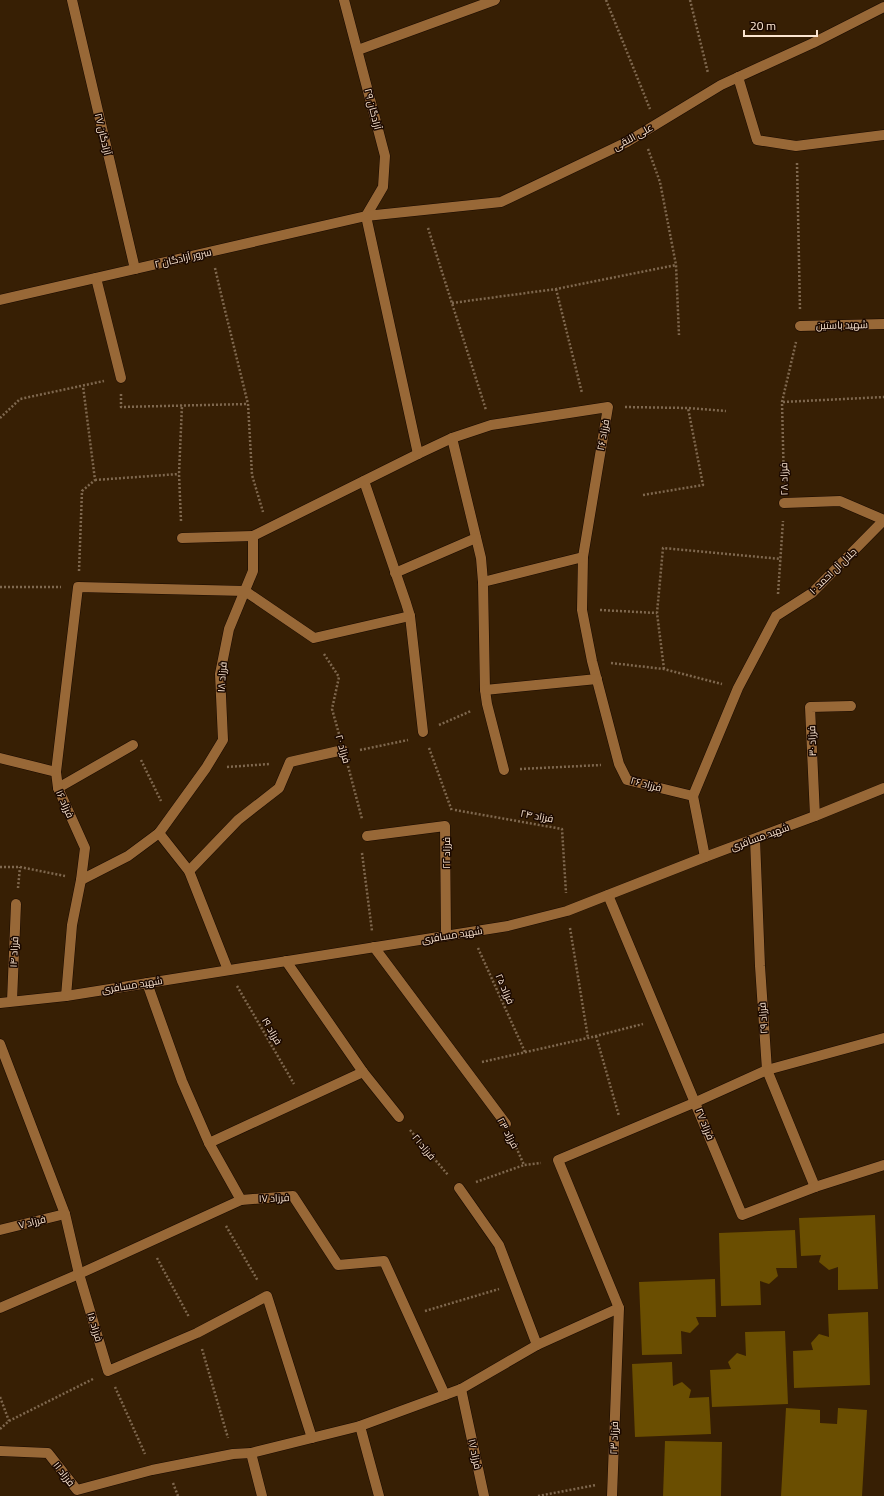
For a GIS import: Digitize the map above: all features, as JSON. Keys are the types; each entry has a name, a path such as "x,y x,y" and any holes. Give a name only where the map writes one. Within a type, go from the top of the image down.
{"street":[{"name":"آزادگان ۲۷","path":"72,0 135,269"},
{"name":"آزادگان ۲۹","path":"344,0 385,156 383,187 366,216"},
{"path":"358,50 495,0"},
{"name":"علی النقی","path":"366,216 501,202 627,142 712,90 813,43 884,7"},
{"path":"738,77 757,140 796,146 884,135"},
{"name":"سرور آزادگان ۲","path":"0,300 366,216"},
{"path":"182,538 252,536 418,454 366,216"},
{"path":"96,278 121,378"},
{"name":"شهید باستین","path":"800,326 884,324"},
{"name":"فرزاد ۲۶","path":"418,454 452,438 491,425 608,407 582,557 582,610 592,661 619,764 627,780 693,796"},
{"path":"452,438 480,558 485,690 487,704 504,770"},
{"path":"364,481 410,616 423,732"},
{"path":"784,503 840,501 884,520"},
{"name":"جلال آل احمد ۱۰","path":"776,616 812,593 884,520"},
{"name":"فرزاد ۱۸","path":"81,880 128,856 159,833 206,768 222,740 220,674 228,629 253,571 252,536"},
{"path":"395,573 476,538"},
{"path":"482,582 582,557"},
{"path":"78,587 245,591 314,638 410,616"},
{"name":"فرزاد ۱۶","path":"66,996 72,924 81,880 85,848 58,788 56,772 78,587"},
{"path":"704,857 693,796 738,688 776,616"},
{"path":"485,690 597,679"},
{"name":"فرزاد ۳۰","path":"814,816 810,707 851,706"},
{"path":"58,788 133,745"},
{"path":"189,871 238,820 279,788 290,762 344,750"},
{"path":"0,758 56,772"},
{"name":"شهید مسافری","path":"0,1003 66,996 472,933 508,926 567,911 884,788"},
{"name":"فرزاد ۲۲","path":"367,836 445,826 446,936"},
{"path":"159,833 189,871 228,970"},
{"name":"فرزاد ۲۹","path":"755,839 760,966 767,1070 815,1187"},
{"name":"فرزاد ۲۷","path":"608,895 696,1102 742,1215 815,1187 884,1165"},
{"name":"فرزاد ۱۴","path":"12,1001 16,904"},
{"name":"فرزاد ۲۳","path":"374,947 506,1124"},
{"path":"286,961 363,1072 399,1117"},
{"path":"0,1308 79,1274 240,1200 209,1143 182,1080 147,983"},
{"path":"558,1160 696,1102 767,1070 884,1038"},
{"name":"فرزاد ۱۵","path":"0,1044 65,1214 79,1274 108,1371"},
{"path":"209,1143 363,1072"},
{"name":"فرزاد ۲۳","path":"558,1160 619,1308 612,1496"},
{"path":"458,1188 499,1245 538,1345"},
{"name":"فرزاد ۱۷","path":"240,1200 293,1196 338,1265 384,1261 445,1395"},
{"name":"فرزاد ۷","path":"0,1230 65,1214"},
{"path":"108,1371 197,1333 267,1296 312,1438"},
{"path":"152,1470 233,1454 251,1453 360,1426 461,1389 538,1345 619,1308"},
{"name":"فرزاد ۱۷","path":"461,1389 484,1496"},
{"path":"360,1426 379,1496"},
{"name":"فرزاد ۱۱","path":"0,1451 48,1453 77,1490 152,1470"},
{"path":"251,1453 262,1496"}],"path":[{"path":"606,0 656,124"},
{"path":"690,0 712,90"},
{"path":"642,133 660,182 676,265 680,335"},
{"name":"فرزاد ۲۸","path":"776,616 784,503 782,402 800,326 796,146"},
{"path":"422,210 491,425"},
{"path":"212,251 248,404 252,475 267,528"},
{"path":"452,303 556,289 676,265"},
{"path":"556,289 587,411"},
{"path":"0,416 20,398 121,378 122,407 248,404"},
{"path":"83,386 95,480"},
{"path":"782,402 884,397"},
{"path":"182,405 179,474 182,538"},
{"path":"608,407 688,408 726,411"},
{"path":"643,495 703,485 688,408"},
{"path":"0,587 78,587 82,491 95,480 179,474"},
{"path":"664,669 657,613 663,548 781,559"},
{"path":"582,610 657,613"},
{"name":"فرزاد ۲۰","path":"314,638 339,677 332,709 367,836 362,852 374,947"},
{"path":"592,661 664,669 738,688"},
{"path":"423,732 452,810 445,826"},
{"path":"133,745 170,819"},
{"path":"206,768 290,762"},
{"path":"504,770 619,764"},
{"name":"فرزاد ۲۴","path":"452,810 562,829 567,911"},
{"path":"0,867 20,867 81,880"},
{"path":"567,911 588,1038"},
{"name":"فرزاد ۲۵","path":"472,933 525,1052"},
{"name":"فرزاد ۱۹","path":"228,970 303,1100"},
{"path":"462,1067 588,1038 661,1019"},
{"path":"596,1036 624,1132"},
{"name":"فرزاد ۲۱","path":"399,1117 458,1188"},
{"name":"فرزاد ۲۳","path":"506,1124 524,1165"},
{"path":"458,1188 524,1165 558,1160"},
{"path":"217,1210 267,1296"},
{"path":"409,1316 515,1285"},
{"path":"0,1429 10,1421 108,1371 152,1470"},
{"path":"0,1397 10,1421"},
{"path":"538,1496 612,1482"}],"building":[{"path":"875,1215 878,1289 838,1290 838,1267 829,1270 819,1262 821,1255 801,1256 799,1218"},
{"path":"795,1230 797,1268 776,1268 778,1276 769,1284 760,1281 761,1305 721,1306 719,1233"},
{"path":"715,1279 716,1317 696,1317 699,1324 690,1333 681,1331 682,1354 642,1355 639,1282"},
{"path":"868,1312 870,1385 794,1388 793,1351 813,1350 811,1343 819,1334 829,1337 828,1314"},
{"path":"785,1331 788,1404 712,1407 710,1370 731,1369 728,1362 737,1353 746,1356 745,1332"},
{"path":"672,1362 673,1386 682,1382 691,1390 689,1398 709,1397 711,1434 635,1437 632,1364"},
{"path":"786,1408 820,1410 820,1423 837,1424 838,1408 867,1410 862,1496 781,1496"},
{"path":"665,1441 722,1442 721,1496 663,1496"}]}
